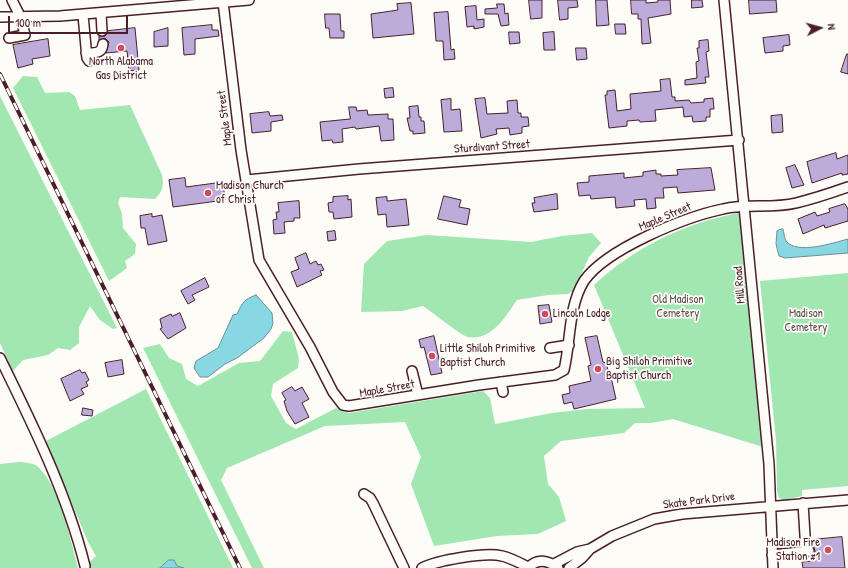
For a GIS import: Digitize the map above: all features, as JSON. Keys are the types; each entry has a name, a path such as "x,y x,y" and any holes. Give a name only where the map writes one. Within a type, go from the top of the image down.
{"street":[{"path":"9,38 25,35 21,18 12,0"},
{"path":"0,17 21,18 83,15 249,0"},
{"name":"Mill Road","path":"724,0 739,140 769,464 773,567"},
{"name":"Maple Street","path":"223,2 229,24 241,150 247,180 255,245 259,260 338,400 343,405 354,406 501,382 540,382 564,370 574,306 578,294 584,281 598,266 612,256 671,225 723,209 745,206 795,204 848,187"},
{"path":"101,13 102,31"},
{"path":"83,15 88,57 102,50 103,44"},
{"name":"Sturdivant Street","path":"247,180 359,169 739,140"},
{"path":"550,348 568,345"},
{"path":"1,361 32,425 67,507 85,566"},
{"path":"412,371 418,395"},
{"path":"501,382 503,392"},
{"path":"364,494 370,498 373,503 404,568"},
{"name":"Skate Park Drive","path":"528,568 538,561 545,561 556,566 577,552 590,549 612,536 654,519 682,514 848,500"},
{"path":"772,555 808,551 803,503"},
{"name":"Skate Park Drive","path":"569,568 582,558 590,549"},
{"path":"422,568 431,563 485,555 504,556 528,568"}],"green space":[{"path":"23,76 37,77 45,93 69,92 75,96 80,110 130,105 162,175 162,188 155,199 120,197 118,203 122,214 123,228 136,244 135,254 125,261 127,268 109,281 13,88"},
{"path":"0,96 117,328 113,329 100,320 90,306 79,327 79,343 70,350 58,348 48,355 23,360 13,371 0,343"},
{"name":"Old Madison Cemetery","path":"739,213 763,447 673,419 651,423 635,423 624,433 561,441 544,456 548,484 559,497 566,521 538,534 497,536 434,546 411,484 421,457 405,422 325,426 227,468 221,480 264,568 252,568 143,348 160,344 169,358 182,364 186,379 198,386 239,363 260,361 283,331 292,332 299,359 298,368 273,384 271,396 286,423 296,429 336,408 349,413 483,391 490,398 495,424 552,413 587,409 645,408 594,285 626,259 661,238 699,223"},
{"path":"592,233 601,243 589,257 574,290 568,294 548,295 517,300 503,320 484,335 477,337 464,336 423,306 402,311 361,312 364,264 387,241 427,235 531,242 562,236"},
{"name":"Madison Cemetery","path":"848,273 848,486 802,490 802,496 784,500 779,498 777,491 776,440 760,281"},
{"path":"146,389 233,568 184,568 162,565 160,568 83,568 96,556 88,542 46,441"},
{"path":"19,462 31,463 37,466 45,474 52,486 68,529 78,568 0,568 0,464"}],"water":[{"path":"783,229 786,241 791,245 798,247 816,247 848,239 848,253 785,258 779,256 776,244 777,231"},
{"path":"256,295 272,313 273,323 271,329 264,338 237,358 225,364 208,377 200,377 194,368 196,361 218,348 233,315 237,314 242,304 248,298"},
{"path":"169,560 174,560 177,566 184,568 160,568"}],"building":[{"path":"529,0 542,0 542,18 531,19"},
{"path":"558,0 577,0 578,7 568,8 568,19 560,20"},
{"path":"596,0 607,0 609,25 597,26"},
{"path":"631,0 646,0 646,3 658,2 658,0 670,0 671,14 648,18 651,43 642,44 641,19 638,19 638,14 632,14"},
{"path":"692,0 702,0 703,7 692,8"},
{"path":"749,0 776,0 777,12 750,14"},
{"path":"411,3 414,34 373,38 371,14 398,10 397,4"},
{"path":"497,4 504,4 505,14 508,13 509,25 501,26 498,14 485,14 485,9 497,8"},
{"path":"476,6 477,20 484,19 484,27 474,29 474,26 467,27 465,7"},
{"path":"448,12 451,50 454,49 455,59 444,60 443,41 436,41 434,13"},
{"path":"325,14 340,14 341,31 344,31 344,38 330,38 329,28 326,28"},
{"path":"615,24 625,24 626,34 616,34"},
{"path":"212,25 212,30 218,30 219,36 195,39 195,54 184,55 182,28"},
{"name":"North Alabama Gas District","path":"135,28 139,70 129,71 127,51 106,53 109,42 105,38 99,40 99,36 105,36 108,31"},
{"path":"168,28 168,46 154,47 154,32"},
{"path":"509,32 519,32 520,43 510,44"},
{"path":"554,32 555,50 544,50 543,33"},
{"path":"789,35 790,45 783,46 783,51 765,53 763,38"},
{"path":"48,39 50,56 32,59 33,64 18,68 13,45"},
{"path":"708,40 709,51 706,52 709,77 705,77 706,83 685,85 685,80 697,78 696,62 699,61 697,48 699,48 699,41"},
{"path":"576,48 586,48 587,59 577,60"},
{"path":"848,54 848,74 841,72"},
{"path":"670,79 672,97 675,97 675,101 689,100 691,103 704,102 704,99 713,98 714,109 710,109 710,117 706,117 706,121 693,122 692,116 684,117 683,107 655,110 656,121 627,121 627,126 609,128 605,95 607,95 607,91 615,90 617,111 631,109 630,94 661,91 660,80"},
{"path":"393,88 394,97 385,98 384,89"},
{"path":"485,98 487,114 508,113 507,101 517,100 518,113 521,113 521,117 528,117 529,126 522,127 522,133 510,135 509,128 496,129 497,134 481,138 475,99"},
{"path":"451,99 451,110 460,109 462,131 444,132 441,100"},
{"path":"418,106 419,117 421,117 421,121 424,121 425,133 413,134 413,131 410,131 407,118 410,118 409,107"},
{"path":"349,107 356,107 357,111 367,110 368,115 388,114 388,119 393,119 394,140 381,141 379,126 342,129 343,142 333,143 332,140 322,141 320,122 350,119"},
{"path":"269,112 270,116 282,115 283,120 271,122 271,131 252,133 250,114"},
{"path":"782,115 783,132 772,133 771,116"},
{"path":"836,153 837,159 848,155 848,174 842,175 842,173 812,183 807,162"},
{"path":"795,165 804,185 792,188 786,168"},
{"path":"711,168 715,190 678,193 677,187 663,188 664,198 655,198 656,208 647,209 646,199 634,200 635,206 616,208 615,197 591,199 590,195 579,196 577,183 589,182 589,176 624,173 624,178 643,176 643,172 656,170 656,174 661,174 661,176 678,175 677,170"},
{"name":"Madison Church of Christ","path":"185,178 186,187 223,182 225,200 173,207 169,180"},
{"path":"557,194 558,209 534,212 532,203 535,203 534,198"},
{"path":"348,196 348,200 351,199 352,217 334,219 333,212 329,212 328,203 333,202 333,197"},
{"path":"444,196 461,200 459,207 470,209 467,225 438,219"},
{"path":"387,197 387,201 406,199 409,225 387,227 386,214 378,215 376,198"},
{"path":"299,201 300,218 294,218 294,221 284,222 285,233 274,234 273,220 277,219 276,212 279,212 278,203"},
{"path":"845,204 848,209 848,221 825,228 824,225 803,234 798,219 815,212 817,216 830,212 829,209"},
{"path":"152,214 152,217 162,215 167,241 148,245 145,228 141,228 140,216"},
{"path":"335,231 336,240 328,241 327,232"},
{"path":"306,253 310,264 316,261 318,265 321,264 324,270 320,271 322,275 297,287 291,272 299,269 295,258"},
{"path":"205,278 209,287 192,295 195,300 188,304 181,291"},
{"name":"Lincoln Lodge","path":"549,305 552,322 540,324 538,306"},
{"path":"180,313 186,328 168,339 160,329 162,328 160,319 171,314 172,316"},
{"name":"Little Shiloh Primitive Baptist Church","path":"434,336 442,373 431,375 424,347 421,348 419,340"},
{"name":"Big Shiloh Primitive Baptist Church","path":"597,336 603,362 606,363 611,377 616,399 574,409 572,402 564,404 562,395 570,393 569,386 591,381 588,366 591,365 585,338"},
{"path":"122,360 124,374 108,377 105,363"},
{"path":"80,370 82,373 85,372 89,380 86,382 88,386 81,389 84,394 70,401 61,379"},
{"path":"292,387 295,391 302,387 309,399 302,403 309,417 295,424 287,411 284,401 286,400 282,393"},
{"path":"83,408 93,410 92,416 82,415"},
{"name":"Madison Fire Station #1","path":"842,537 845,568 803,568 802,562 813,561 815,551 811,540"}],"railway":[{"path":"0,74 240,568"}],"place":[{"name":"North Alabama Gas District","path":"121,48"},
{"name":"Madison Church of Christ","path":"208,193"},
{"name":"Lincoln Lodge","path":"545,314"},
{"name":"Little Shiloh Primitive Baptist Church","path":"432,356"},
{"name":"Big Shiloh Primitive Baptist Church","path":"598,369"},
{"name":"Madison Fire Station #1","path":"828,550"}]}
